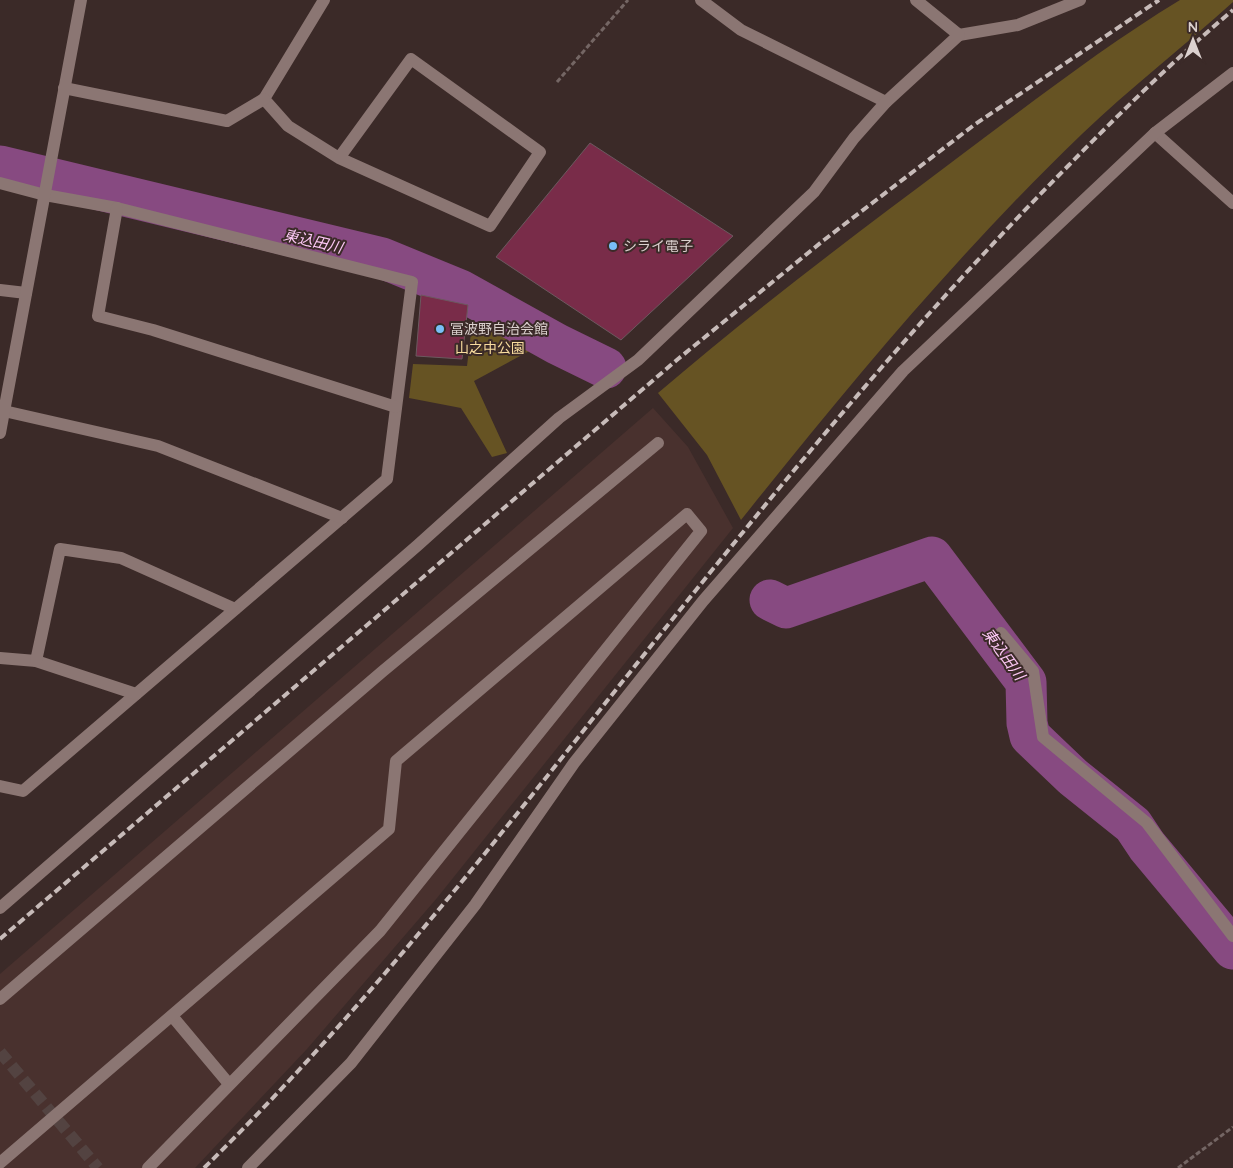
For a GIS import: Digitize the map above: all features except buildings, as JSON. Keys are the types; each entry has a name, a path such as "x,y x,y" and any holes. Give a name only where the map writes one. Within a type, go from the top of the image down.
{"street":[{"path":"0,433 81,0"},
{"path":"64,88 227,121 264,99 324,0"},
{"path":"701,0 741,30 886,102"},
{"path":"916,0 959,34"},
{"path":"0,908 418,545 559,418 638,360 814,192 854,138 886,102 959,34 1018,25 1080,0"},
{"path":"264,99 288,126 339,158 490,226 540,152 410,59 339,158"},
{"path":"248,1168 351,1063 475,905 574,763 703,601 896,379 1155,133 1233,73"},
{"path":"1155,133 1233,204"},
{"path":"0,183 45,189 412,282 387,479 23,791 0,786"},
{"path":"117,208 98,316 153,330 396,407"},
{"path":"0,290 26,293"},
{"path":"4,411 158,446 342,518"},
{"path":"0,999 383,671 658,443"},
{"path":"0,1163 389,829 396,761 687,514 701,531 380,931 148,1168"},
{"path":"36,661 60,549 121,558 235,609"},
{"path":"1001,633 1033,671 1043,737 1147,823 1233,936"},
{"path":"0,658 36,661 136,694"},
{"path":"172,1016 229,1084"}],"path":[{"path":"557,82 628,0"},
{"path":"1178,1168 1233,1127"}],"shaded area":[{"path":"653,408 688,447 733,528 437,898 307,1049 195,1168 0,1168 0,974"}],"green space":[{"path":"1180,0 1233,0 1233,2 1100,117 991,226 863,370 741,520 707,455 658,393 766,304 915,190 1093,58"},
{"name":"山之中公園","path":"473,316 535,348 474,381 507,453 492,457 461,408 409,398 413,364 467,366"}],"waterway":[{"name":"東込田川","path":"0,166 382,258 460,290 557,344 606,368"},
{"name":"東込田川","path":"770,600 786,608 932,557 1026,682 1027,723 1030,736 1073,777 1133,825 1147,846 1233,949"}],"tunnel":[{"path":"0,1052 98,1168"}],"railway":[{"path":"0,939 678,359 824,240 974,125 1159,0"},
{"path":"204,1168 312,1055 415,938 777,491 948,292 1109,125 1233,10"}],"place":[{"name":"シライ電子","path":"613,246"},
{"name":"冨波野自治会館","path":"440,329"}]}
